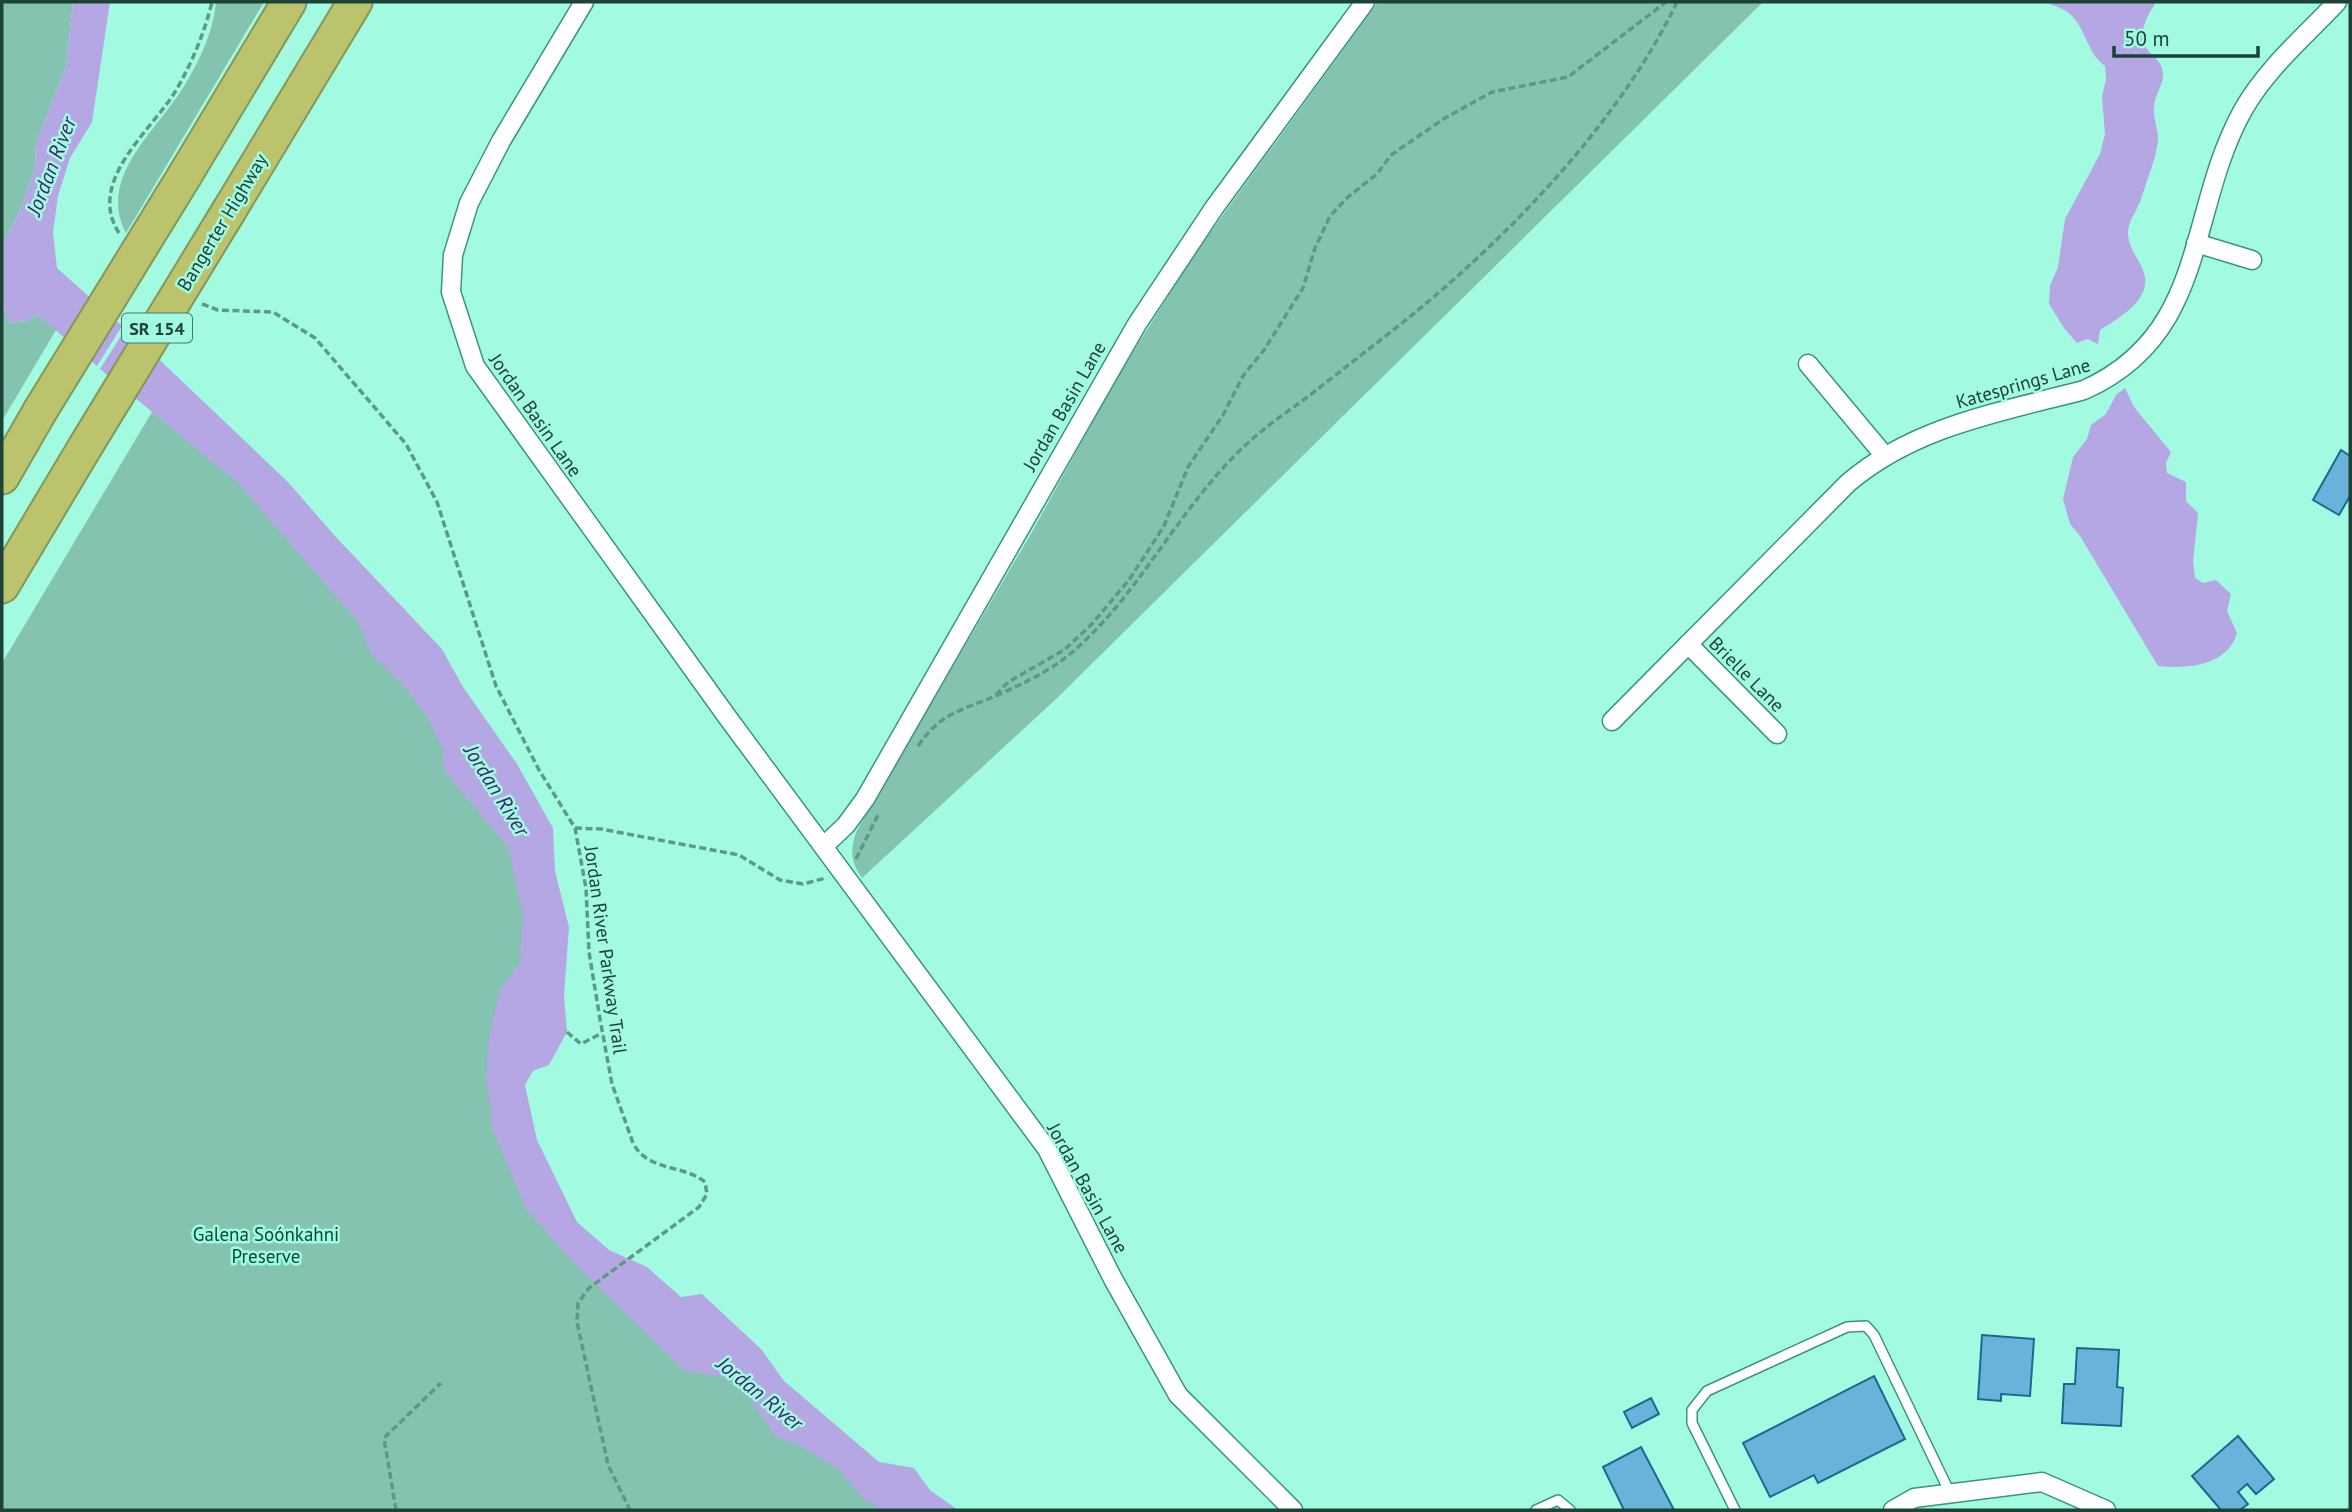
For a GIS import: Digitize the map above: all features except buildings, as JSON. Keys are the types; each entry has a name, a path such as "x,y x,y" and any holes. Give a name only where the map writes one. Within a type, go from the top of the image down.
{"highway":[{"name":"SR 154","path":"2,477 289,2"},
{"name":"Bangerter Highway","path":"2,586 355,2"}],"street":[{"name":"Jordan Basin Lane","path":"584,2 500,141 469,203 453,255 451,292 475,366 720,707 825,845 1047,1149 1113,1279 1178,1395 1293,1510"},
{"name":"Jordan Basin Lane","path":"825,845 846,825 865,799 1137,324 1214,208 1364,2"},
{"name":"Katesprings Lane","path":"1612,720 1848,483 1884,455 1940,429 2084,390 2120,371 2143,351 2162,329 2180,295 2223,158 2243,110 2277,64 2337,2"},
{"path":"2196,243 2252,260"},
{"path":"1808,364 1884,455"},
{"name":"Brielle Lane","path":"1688,645 1777,733"},
{"path":"1894,1510 1914,1498 2042,1482 2106,1510"}],"lane":[{"path":"1735,1510 1692,1423 1692,1410 1707,1391 1847,1327 1866,1326 1874,1335 1951,1494"},
{"path":"1536,1510 1558,1500 1570,1510"}],"path":[{"path":"121,235 110,207 116,174 186,72 198,48 212,2"},
{"path":"994,696 1008,682 1064,650 1091,625 1129,580 1164,526 1188,467 1223,415 1243,376 1264,350 1303,288 1315,248 1330,216 1348,197 1377,174 1391,155 1445,118 1492,92 1568,77 1665,2"},
{"path":"914,752 929,730 953,710 994,696 1049,671 1078,647 1135,587 1165,538 1249,442 1419,309 1511,225 1597,129 1659,38 1677,2"},
{"name":"Jordan River Parkway Trail","path":"204,306 218,310 263,310 287,318 302,328 328,353 406,444 437,502 496,686 538,770 575,828 586,888 589,951 602,1033 612,1084 638,1151 650,1162 692,1173 705,1182 705,1201 699,1207 589,1288 578,1303 577,1322 608,1465 630,1510"},
{"path":"861,852 882,806"},
{"path":"575,828 601,829 739,855 780,880 803,884 826,878"},
{"path":"567,1032 581,1044 602,1033"},
{"path":"397,1510 384,1438 441,1383"}],"green space":[{"path":"2,2 73,2 66,66 36,143 35,168 21,208 2,245"},
{"path":"216,2 264,2 126,233 119,213 119,194 124,175 132,158 170,107 193,70 208,37"},
{"path":"1378,2 1763,2 1055,700 862,878 852,855 857,830 1032,532 1119,374 1196,252"},
{"path":"2,306 10,323 27,321 38,315 56,330 2,421"},
{"name":"Galena Soónkahni Preserve","path":"152,412 272,504 513,825 533,967 517,1156 637,1299 897,1510 2,1510 2,663"}],"water":[{"name":"Jordan River","path":"73,2 110,2 92,122 70,158 58,196 53,232 57,268 122,326 97,366 38,315 27,321 10,323 2,306 2,245 21,208 35,168 36,143 66,66"},
{"path":"2046,2 2156,2 2146,20 2143,42 2162,68 2163,77 2154,107 2157,146 2141,200 2128,231 2132,248 2143,271 2145,287 2133,306 2100,330 2098,344 2088,339 2077,343 2049,304 2050,286 2058,267 2065,219 2100,154 2105,134 2102,97 2106,79 2105,66 2094,55 2081,28 2071,15"},
{"name":"Jordan River","path":"126,328 288,482 442,649 463,687 517,764 553,828 555,871 569,927 564,996 567,1032 549,1065 533,1071 525,1085 537,1140 577,1222 609,1250 647,1267 681,1297 702,1294 762,1350 783,1380 879,1462 914,1468 930,1490 958,1510 881,1510 865,1499 837,1468 799,1445 776,1437 743,1388 726,1378 684,1370 575,1264 526,1209 493,1130 486,1075 489,1038 499,992 520,962 523,914 508,847 442,768 444,751 428,718 403,684 372,655 358,622 237,482 100,369"},
{"path":"2125,388 2134,407 2171,452 2166,463 2167,473 2186,482 2186,501 2198,513 2193,562 2195,578 2203,583 2216,580 2231,594 2227,611 2237,633 2232,644 2216,659 2194,666 2158,666 2080,536 2070,524 2063,499 2073,457 2087,439 2091,425 2106,414 2116,395"}]}
